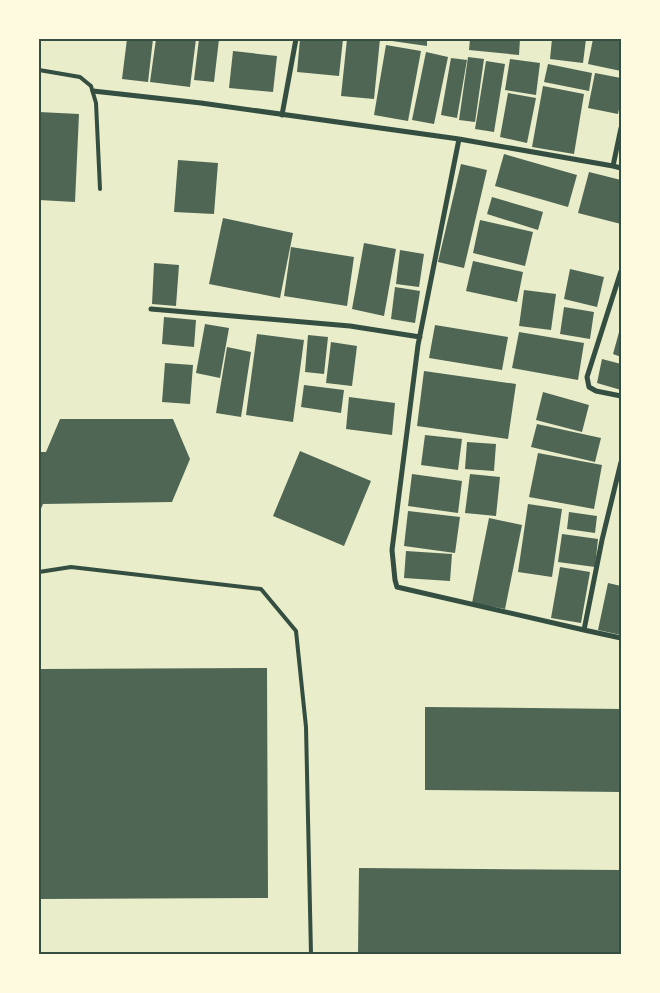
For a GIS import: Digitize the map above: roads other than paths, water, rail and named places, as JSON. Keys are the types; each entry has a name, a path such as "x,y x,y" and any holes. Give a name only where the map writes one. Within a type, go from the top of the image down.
{"street":[{"path":"282,115 296,39"},
{"path":"93,92 201,103 459,139 621,168"},
{"path":"613,166 621,128"},
{"path":"459,139 420,337 392,550 397,587 621,638"},
{"path":"621,271 587,377 589,388 621,396"},
{"path":"151,309 350,326 420,337"},
{"path":"584,630 602,540 621,462"}],"lane":[{"path":"39,70 80,77 91,86 96,103 100,189"},
{"path":"39,572 71,568 261,589 296,631 306,727 311,954"}]}
